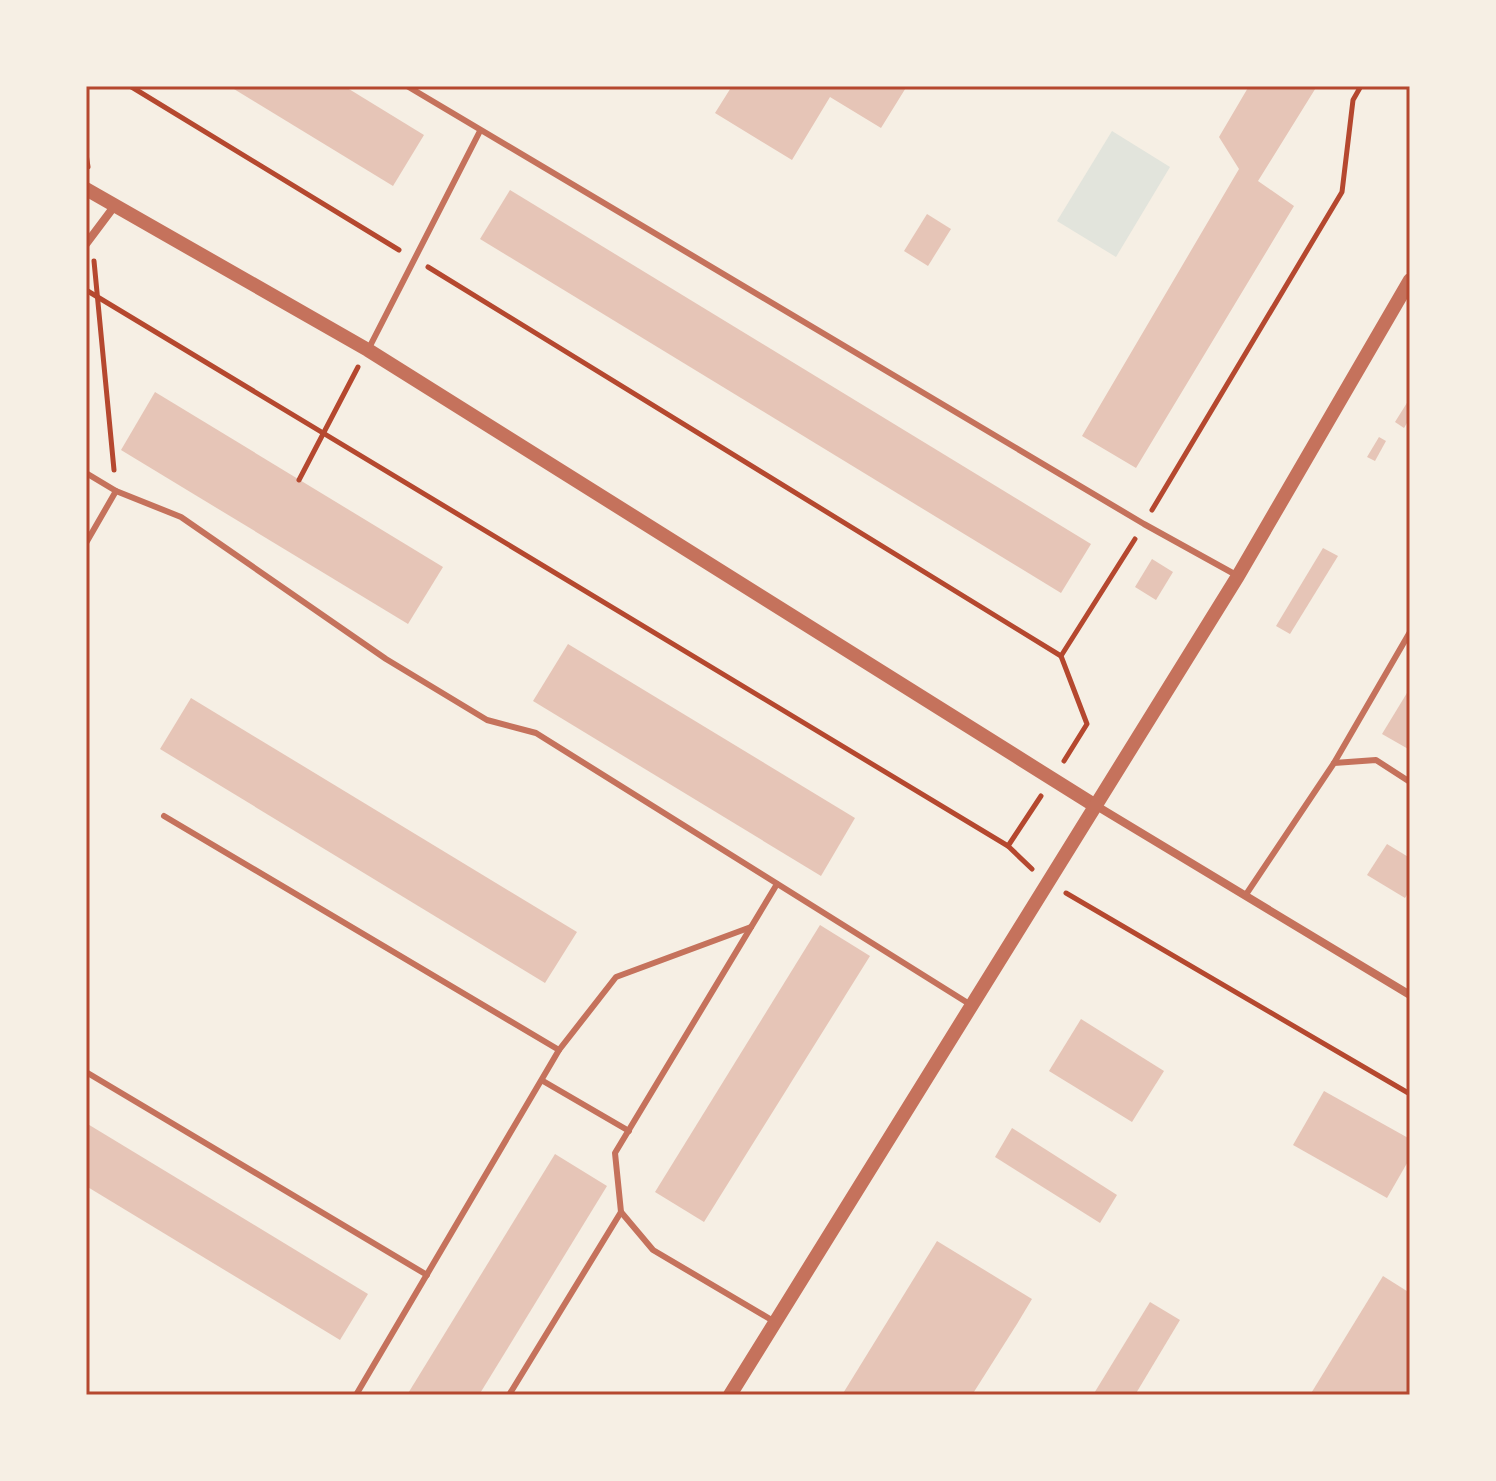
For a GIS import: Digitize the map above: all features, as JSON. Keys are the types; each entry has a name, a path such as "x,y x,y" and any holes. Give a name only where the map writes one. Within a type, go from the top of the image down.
{"street":[{"path":"89,190 368,350 1094,805 1410,995"},
{"path":"89,241 116,204"},
{"path":"730,1395 1238,576 1410,280"}],"lane":[{"path":"407,86 1238,576"},
{"path":"368,350 480,131"},
{"path":"86,473 116,491 181,517 386,659 487,720 536,733 971,1006"},
{"path":"86,543 116,491"},
{"path":"1245,896 1334,763 1410,632"},
{"path":"1334,763 1376,760 1410,782"},
{"path":"164,816 559,1050"},
{"path":"775,1322 653,1250 621,1212 615,1153 777,884"},
{"path":"356,1395 559,1050 616,977 751,927"},
{"path":"86,1072 427,1275"},
{"path":"543,1081 629,1131"},
{"path":"509,1395 621,1212"}],"path":[{"path":"130,86 1061,656"},
{"path":"86,154 89,190"},
{"path":"89,241 98,298 116,491"},
{"path":"86,290 1008,846"},
{"path":"299,480 368,350"}],"shaded area":[{"path":"1112,131 1170,167 1116,257 1057,221"}],"building":[{"path":"229,86 344,86 424,135 393,186"},
{"path":"732,86 907,86 881,128 830,97 792,160 715,113"},
{"path":"1249,86 1317,86 1258,181 1294,206 1136,468 1082,436 1239,169 1219,137"},
{"path":"510,190 1091,544 1061,593 480,239"},
{"path":"927,214 951,229 928,266 904,251"},
{"path":"155,392 443,567 408,624 121,450"},
{"path":"1410,398 1410,418 1404,428 1395,422"},
{"path":"1379,437 1386,441 1375,461 1367,457"},
{"path":"1323,548 1338,556 1290,634 1276,626"},
{"path":"1152,559 1173,572 1156,600 1135,587"},
{"path":"568,644 855,818 821,876 533,701"},
{"path":"1410,688 1410,750 1382,734"},
{"path":"191,698 577,932 545,983 160,749"},
{"path":"1387,844 1410,858 1410,890 1405,898 1367,875"},
{"path":"820,925 870,956 704,1222 655,1192"},
{"path":"1081,1019 1164,1071 1132,1122 1049,1071"},
{"path":"1324,1091 1410,1139 1410,1158 1387,1198 1293,1145"},
{"path":"86,1123 368,1294 340,1340 86,1186"},
{"path":"1012,1128 1117,1195 1100,1223 995,1157"},
{"path":"555,1154 607,1186 479,1395 407,1395"},
{"path":"937,1241 1032,1299 1017,1324 972,1395 842,1395"},
{"path":"1383,1276 1410,1293 1410,1395 1310,1395"},
{"path":"1150,1302 1180,1320 1135,1395 1093,1395"}]}
